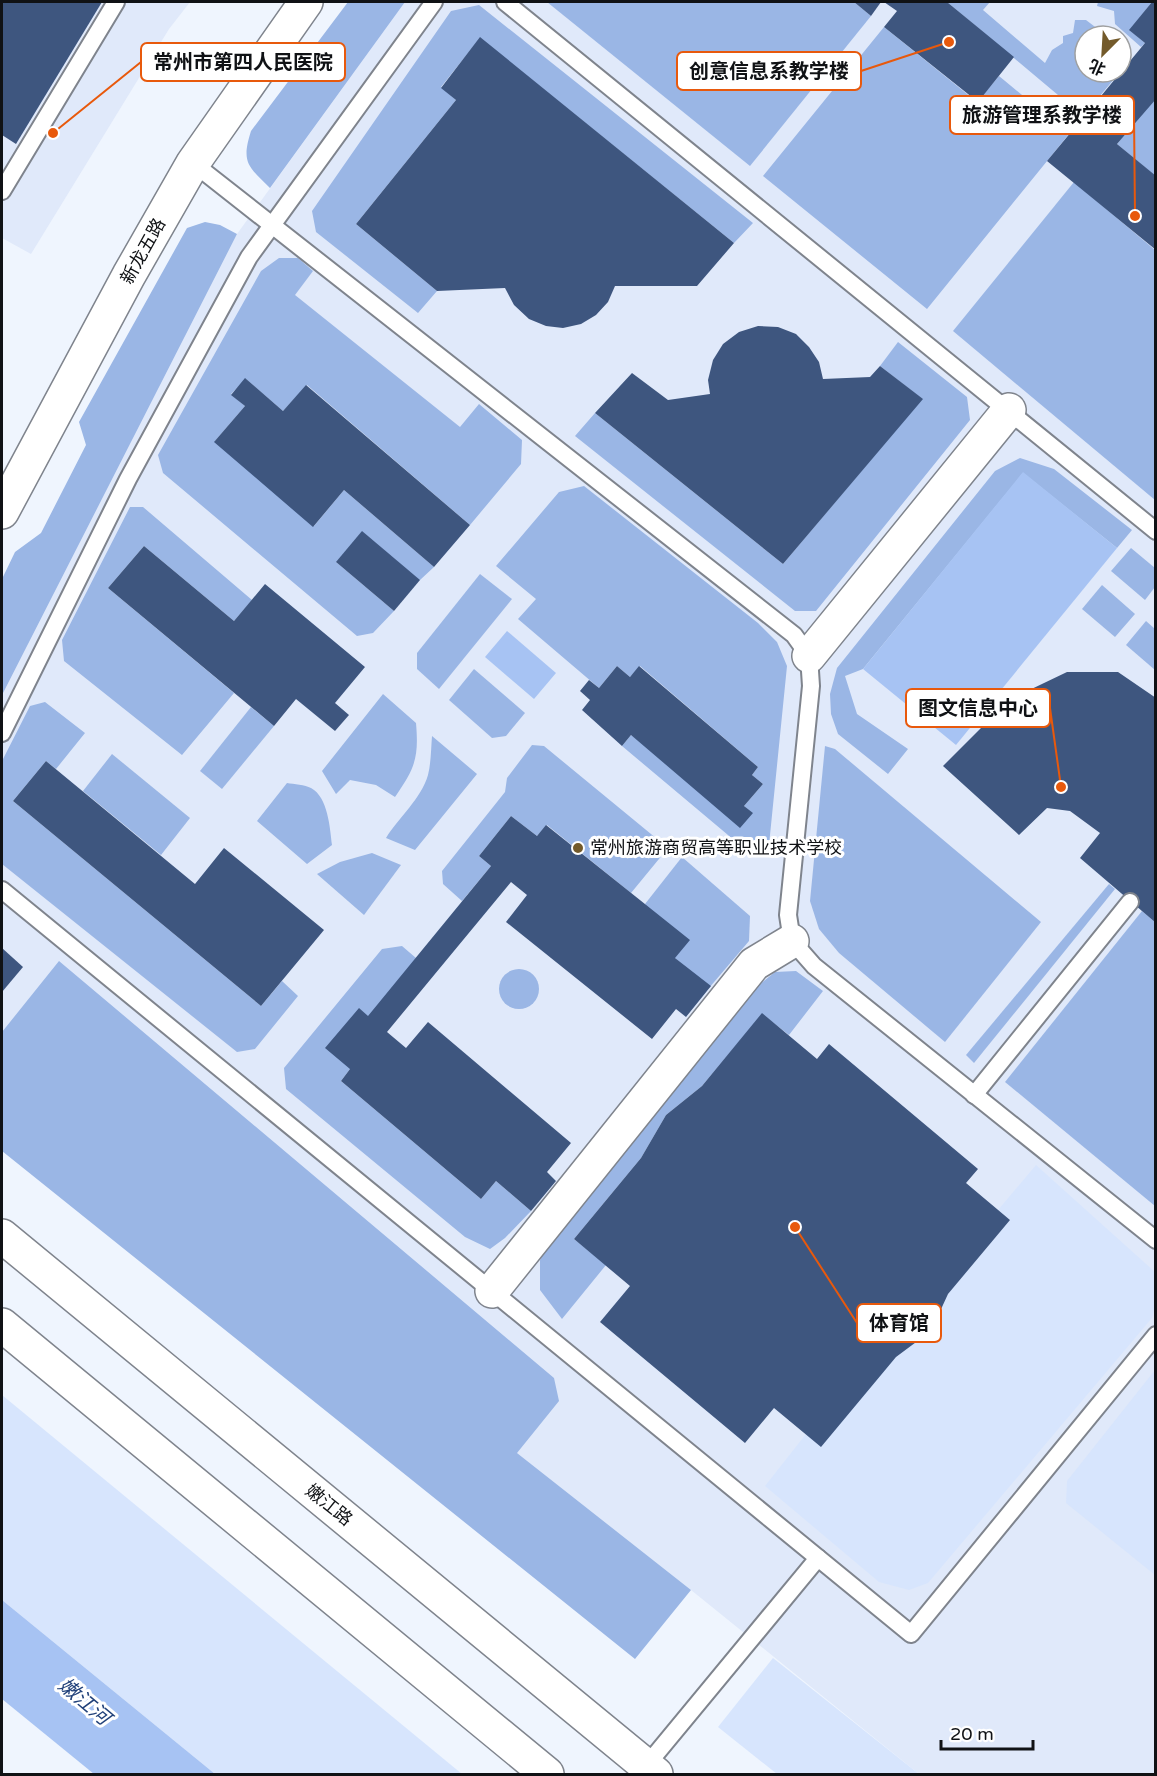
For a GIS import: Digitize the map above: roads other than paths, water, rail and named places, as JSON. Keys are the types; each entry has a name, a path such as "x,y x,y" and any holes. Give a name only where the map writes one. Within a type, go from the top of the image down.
{"main road":[{"name":"新龙五路","path":"2,512 129,274 193,163 306,2"},
{"path":"808,656 1009,410"},
{"path":"492,1291 754,964 792,941"},
{"name":"嫩江路","path":"2,1236 651,1770"},
{"path":"2,1325 547,1774"}],"lane":[{"path":"3,185 116,2"},
{"path":"2,733 128,479 249,257 434,2"},
{"path":"505,2 1155,531"},
{"path":"193,163 274,224 794,635 808,656 811,686 788,915 792,941 814,966 1155,1240"},
{"path":"2,890 911,1634 1155,1335"},
{"path":"974,1095 1130,902"},
{"path":"651,1770 818,1558"}],"water":[{"path":"1023,472 1117,548 956,745 863,669"},
{"path":"507,631 556,673 534,699 485,657"},
{"name":"嫩江河","path":"2,1600 215,1774 94,1774 2,1699"}],"place":[{"name":"创意信息系教学楼","path":"949,42"},
{"name":"常州市第四人民医院","path":"53,133"},
{"name":"旅游管理系教学楼","path":"1135,216"},
{"name":"图文信息中心","path":"1061,787"},
{"name":"常州旅游商贸高等职业技术学校","path":"578,848"},
{"name":"体育馆","path":"795,1227"}]}
